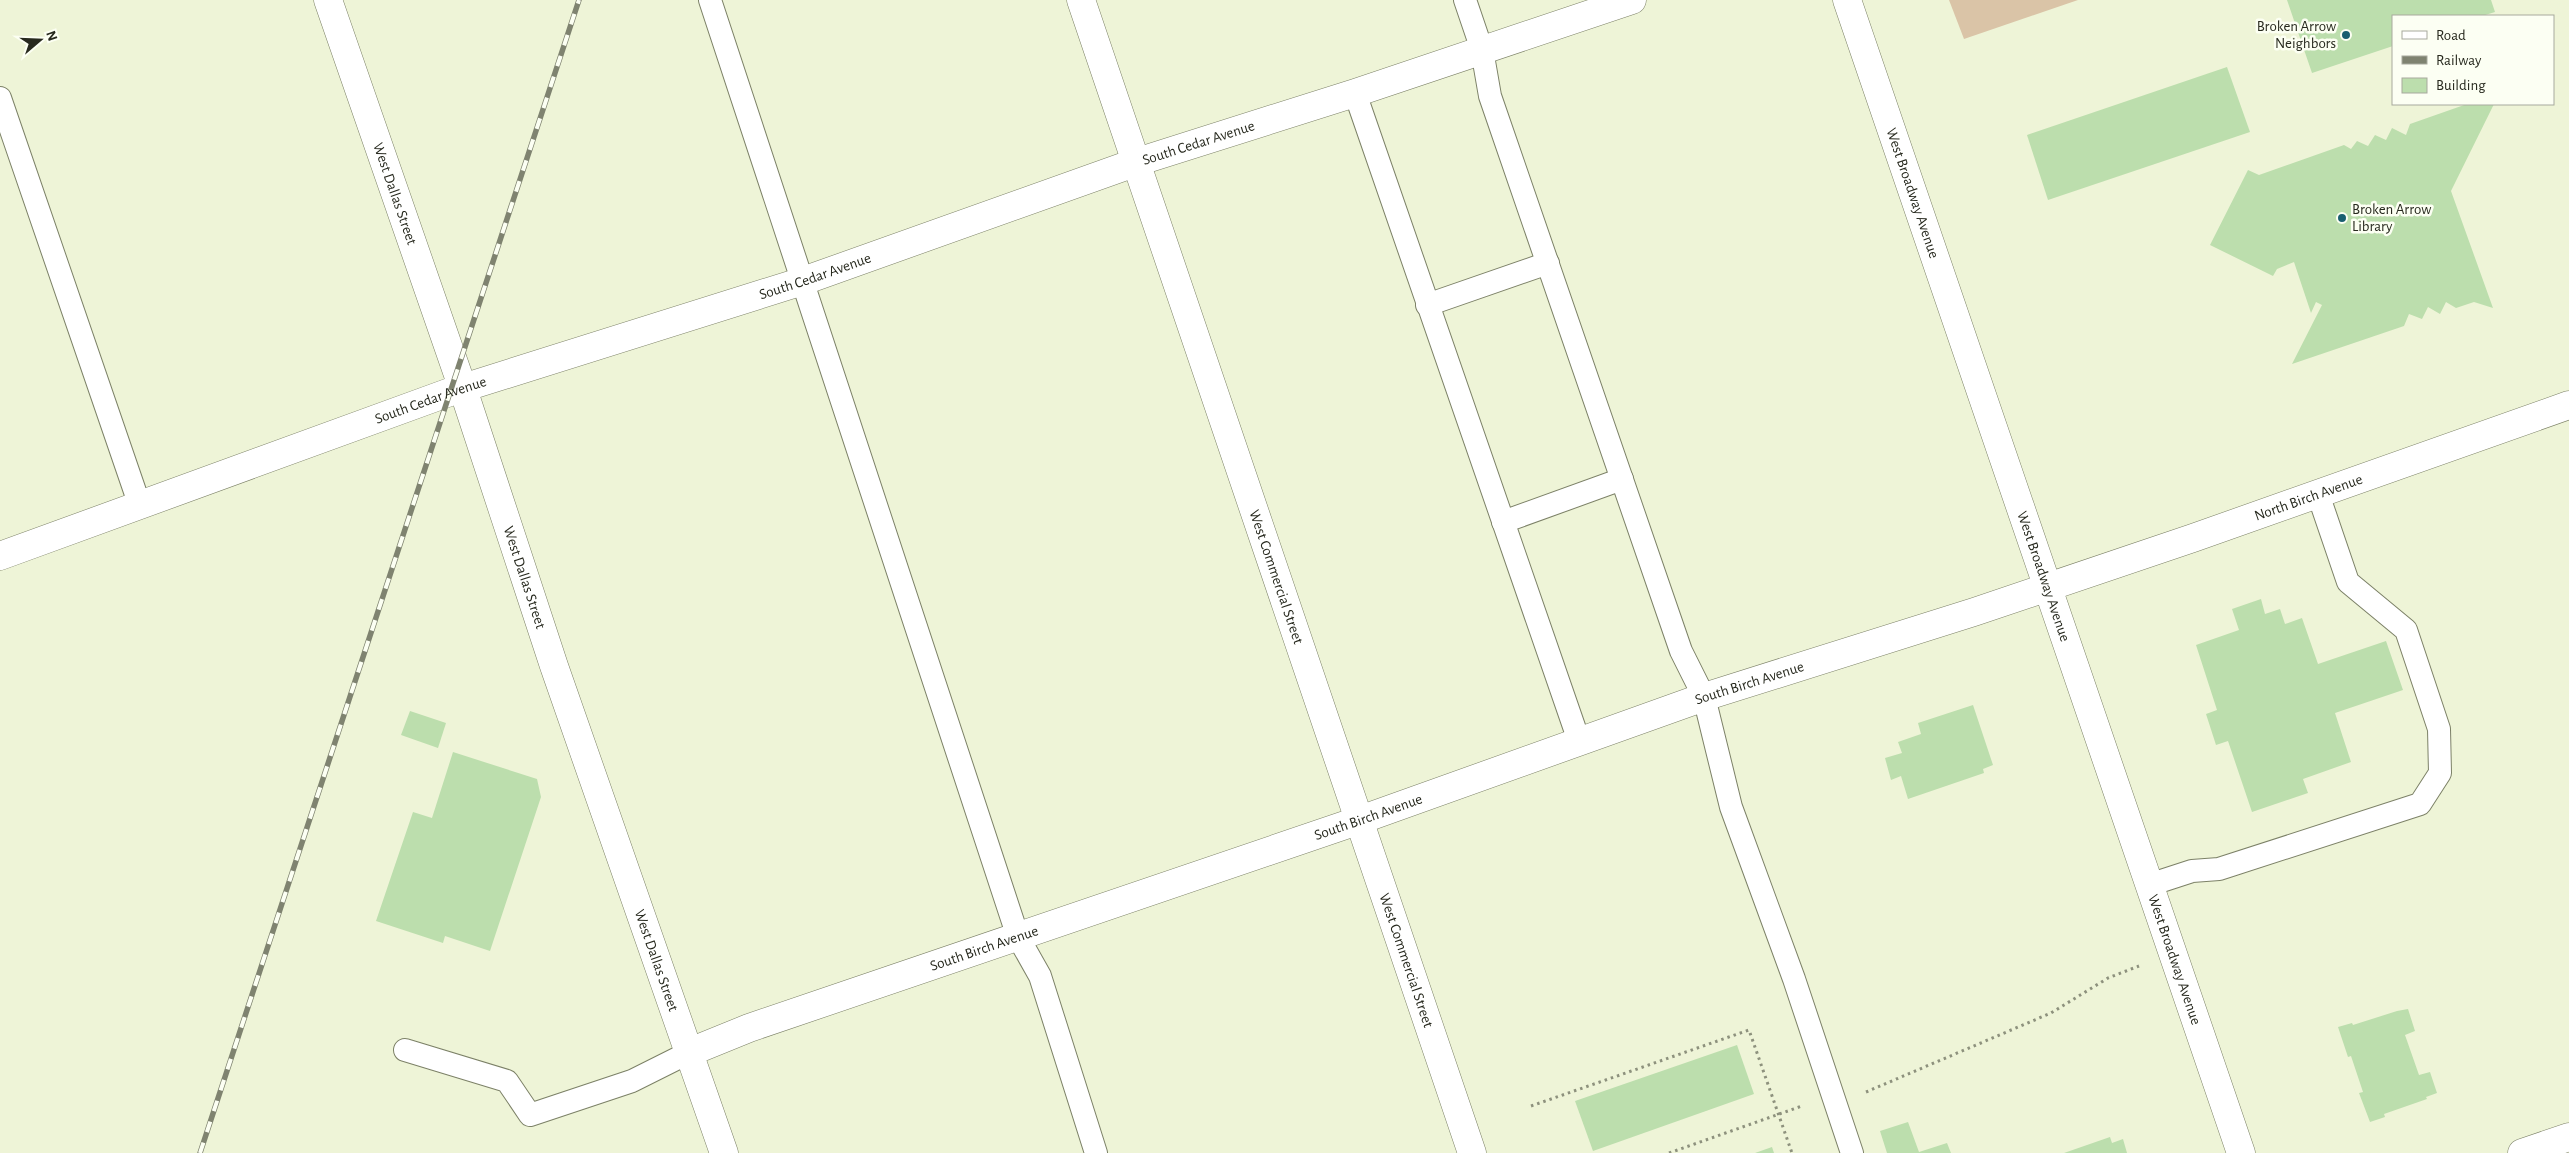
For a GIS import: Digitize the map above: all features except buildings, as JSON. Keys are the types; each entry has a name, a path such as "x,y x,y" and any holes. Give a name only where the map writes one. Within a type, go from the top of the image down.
{"street":[{"name":"West Dallas Street","path":"328,0 463,389 554,666 724,1153"},
{"name":"West Commercial Street","path":"1081,0 1472,1153"},
{"name":"South Cedar Avenue","path":"0,556 463,389 803,281 1137,162 1355,94 1632,0"},
{"name":"West Broadway Avenue","path":"1847,0 2241,1153"},
{"name":"North Birch Avenue","path":"2047,586 2318,494 2569,405"},
{"name":"South Birch Avenue","path":"690,1052 749,1028 1360,820 1704,697 1974,612 2047,586"},
{"path":"2522,1153 2569,1137"}],"lane":[{"path":"710,0 1018,938 1040,976 1096,1153"},
{"path":"1465,0 1482,50 1490,96 1681,651 1704,697 1731,807 1852,1153"},
{"path":"1355,94 1579,741"},
{"path":"0,98 140,506"},
{"path":"1427,305 1548,263"},
{"path":"1503,522 1622,480"},
{"path":"2149,885 2192,871 2219,870 2420,804 2440,772 2439,729 2406,630 2348,582 2318,494"},
{"path":"405,1050 508,1081 530,1116 632,1081 690,1052"}],"path":[{"path":"1668,1153 1811,1103 1836,1104 1887,1084 2051,1013 2108,978 2172,953"},
{"path":"1531,1106 1748,1030 1792,1153"}],"shaded area":[{"path":"1949,0 2078,0 1964,39"}],"railway":[{"path":"200,1153 579,0"}],"place":[{"name":"Broken Arrow Neighbors","path":"2346,35"},
{"name":"Broken Arrow Library","path":"2342,218"}]}
